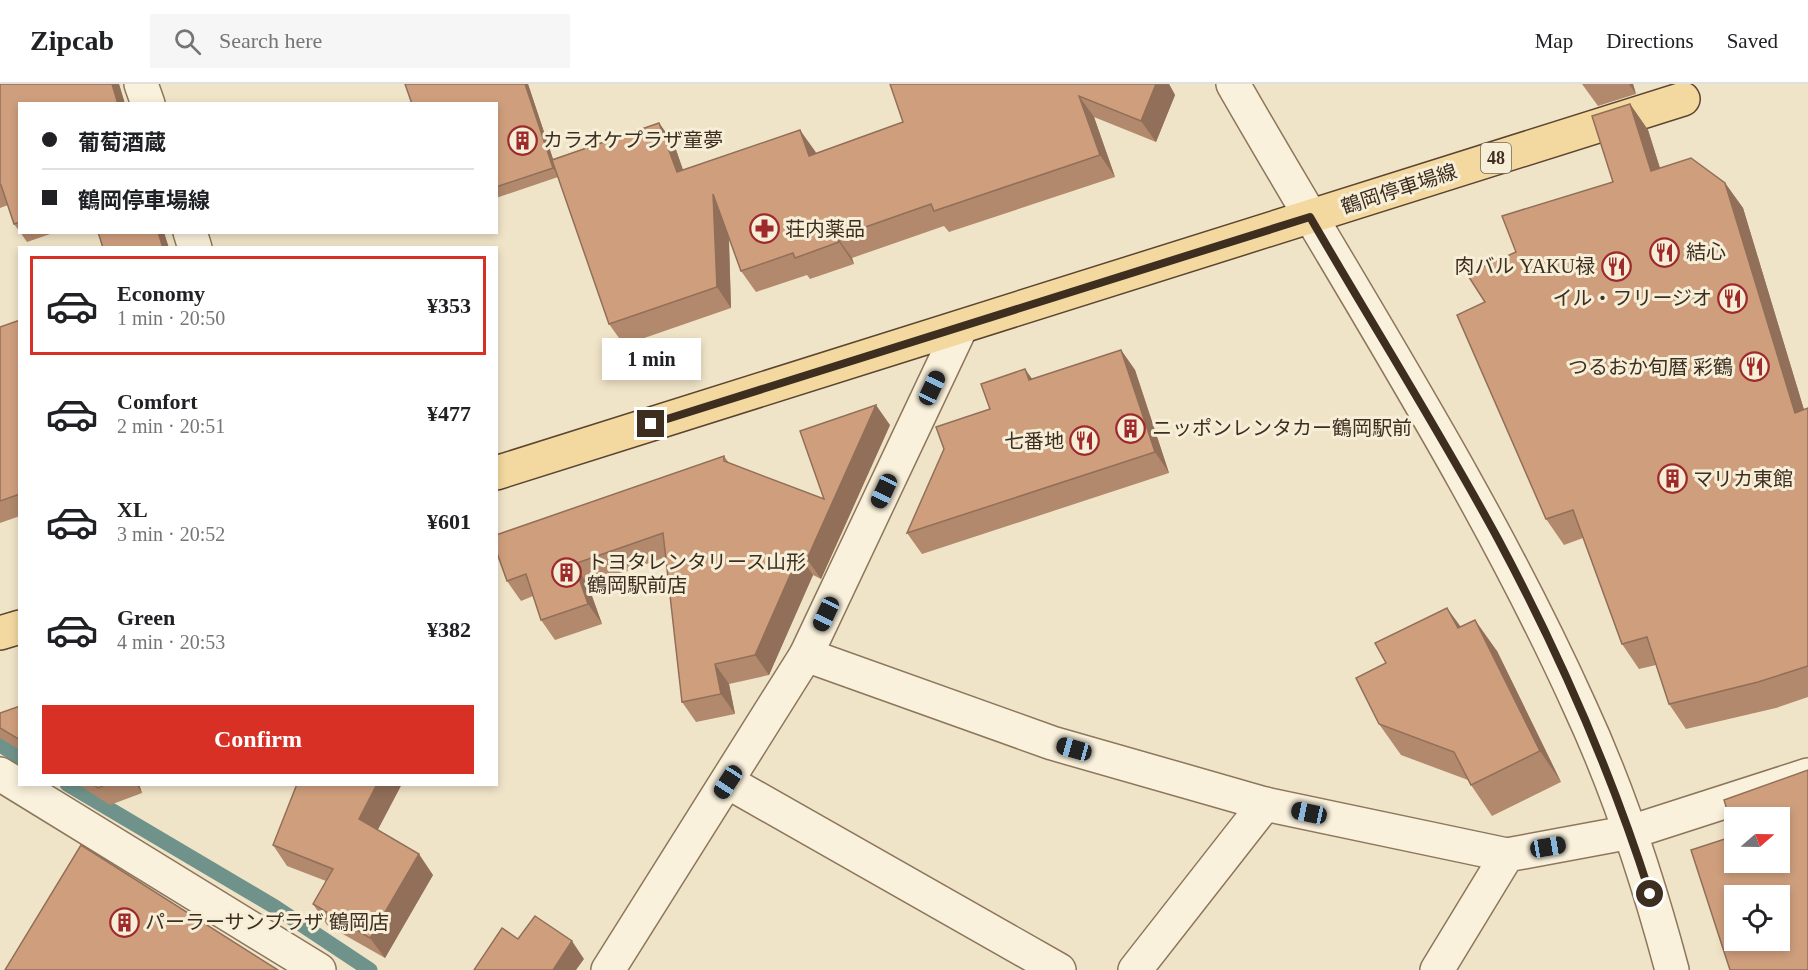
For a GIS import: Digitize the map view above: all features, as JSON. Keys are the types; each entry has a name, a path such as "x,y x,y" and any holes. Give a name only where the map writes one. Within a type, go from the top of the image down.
{"main road":[{"name":"鶴岡停車場線","path":"498,472 1683,99"},
{"path":"0,633 18,628"}],"street":[{"path":"141,84 147,102"},
{"path":"1233,84 1498,539 1581,708 1630,832 1672,970"},
{"path":"608,970 806,655 961,327"},
{"path":"806,655 1052,743 1265,804 1507,855 1630,832 1808,775"},
{"path":"0,774 18,785"},
{"path":"728,782 1013,959 1059,970"},
{"path":"20,786 319,970"},
{"path":"1135,970 1265,804"},
{"path":"1437,970 1507,855"}],"building":[{"path":"0,84 112,84 117,102 18,102 18,223 14,224 0,185"},
{"name":"カラオケプラザ童夢","path":"405,84 525,84 553,168 498,186 498,102 411,102"},
{"path":"890,84 1156,84 1141,121 1079,96 1100,155 934,211 931,204 837,237 839,242 795,258 793,253 741,271 713,194 717,287 609,324 552,160 659,123 677,172 800,130 809,156 903,122"},
{"name":"マリカ東館","path":"1630,104 1651,171 1691,158 1725,183 1795,413 1808,408 1808,666 1758,682 1669,704 1647,637 1622,644 1573,510 1546,519 1457,315 1485,302 1467,274 1516,252 1502,216 1613,182 1592,116"},
{"path":"99,234 159,234 162,246 102,246"},
{"path":"18,321 18,495 0,501 0,327"},
{"path":"1121,350 1155,452 907,533 944,449 936,427 990,409 981,384 1025,369 1029,380"},
{"path":"876,405 807,559 799,555 755,655 715,664 721,694 682,702 663,533 574,564 588,604 541,620 526,574 507,581 498,556 498,534 724,456 724,461 824,499 800,431"},
{"path":"1447,608 1458,628 1475,620 1540,751 1471,785 1454,752 1379,724 1356,678 1386,663 1375,643"},
{"path":"18,707 18,739 0,728 0,713"},
{"path":"1808,770 1808,970 1730,970 1691,850 1724,839 1724,873 1790,873 1790,807 1726,807 1724,800"},
{"path":"296,786 376,786 359,819 419,854 370,938 313,904 333,869 273,845"},
{"name":"パーラーサンプラザ 鶴岡店","path":"81,845 278,970 5,970"},
{"path":"535,916 572,941 553,970 474,970 502,928 518,939"}],"waterway":[{"path":"0,745 18,756"},
{"path":"70,786 275,907 370,970"}],"place":[{"name":"カラオケプラザ童夢","path":"522,140"},
{"name":"荘内薬品","path":"764,229"},
{"name":"結心","path":"1665,252"},
{"name":"肉バル YAKU禄","path":"1616,266"},
{"name":"イル・フリージオ","path":"1733,298"},
{"name":"つるおか旬暦 彩鶴","path":"1754,367"},
{"name":"ニッポンレンタカー鶴岡駅前","path":"1131,428"},
{"name":"七番地","path":"1085,441"},
{"name":"マリカ東館","path":"1672,479"},
{"name":"トヨタレンタリース山形 鶴岡駅前店","path":"566,573"},
{"name":"パーラーサンプラザ 鶴岡店","path":"124,922"}],"route":[{"path":"651,424 1310,217 1498,539 1581,708 1630,832 1650,894"}]}
